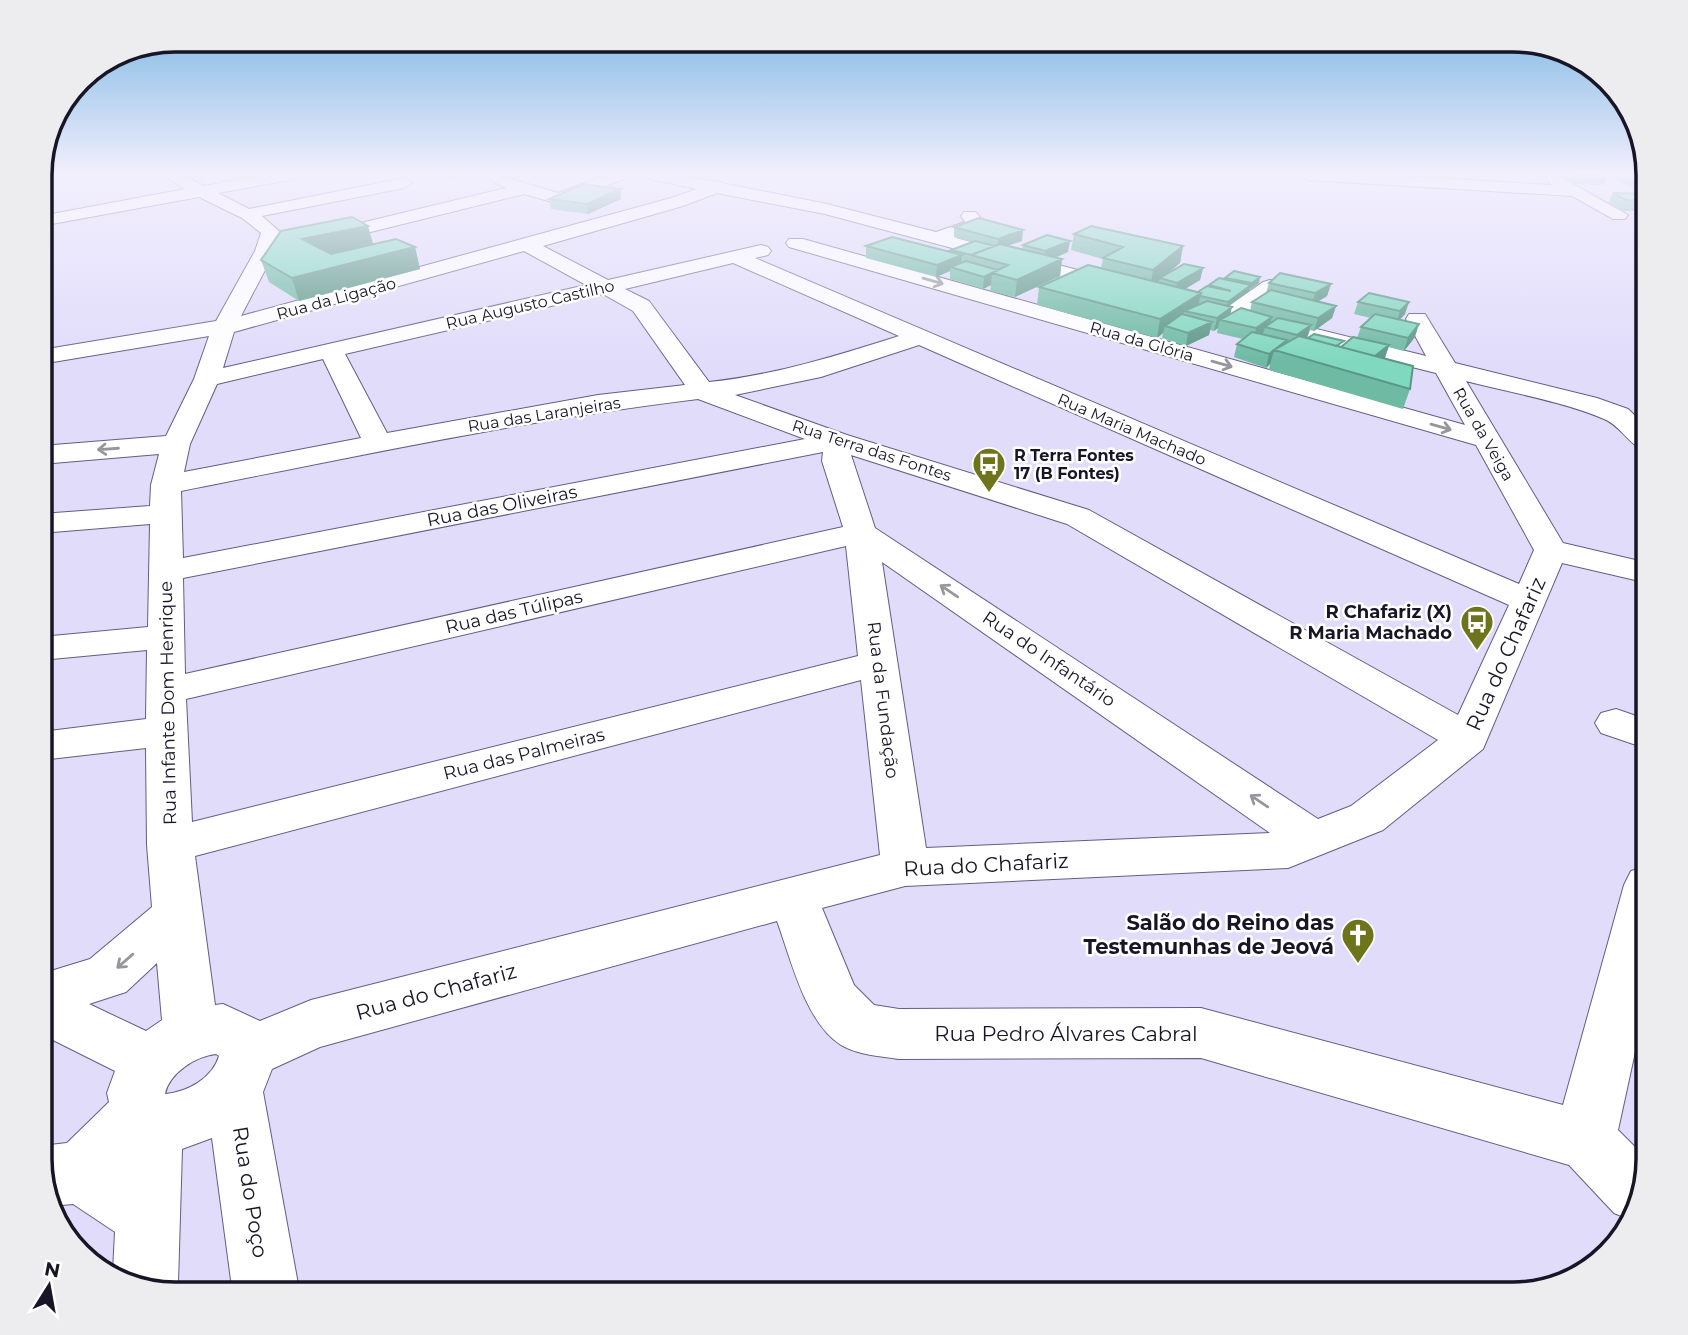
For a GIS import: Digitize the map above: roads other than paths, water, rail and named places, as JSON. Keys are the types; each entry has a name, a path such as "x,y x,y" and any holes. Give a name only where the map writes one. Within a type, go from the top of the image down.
{"street":[{"path":"265,251 269,237"},
{"path":"265,251 323,237"},
{"name":"Rua da Ligação","path":"53,357 216,353 554,237"},
{"name":"Rua Augusto Castilho","path":"216,353 241,364 264,366 820,237"},
{"path":"938,238 1085,267 1137,291"},
{"name":"Rua da Glória","path":"796,243 1488,440"},
{"path":"527,245 641,306 702,392"},
{"name":"Rua Infante Dom Henrique","path":"145,1278 159,1082 176,916 170,845 165,500 176,444 265,251"},
{"name":"Rua Maria Machado","path":"735,257 1529,601"},
{"path":"1019,305 1051,291 1085,267"},
{"path":"1270,286 1225,313 1588,404 1618,415 1636,432"},
{"name":"Rua da Veiga","path":"1417,319 1551,550"},
{"name":"Rua das Laranjeiras","path":"53,521 165,500 378,443 598,403 754,385 812,372 920,337"},
{"path":"331,351 378,443"},
{"path":"162,361 216,353"},
{"name":"Rua Terra das Fontes","path":"702,392 837,441 1078,517 1468,739"},
{"path":"837,441 837,461 864,551"},
{"name":"Rua das Oliveiras","path":"167,571 837,441"},
{"path":"53,453 176,444"},
{"path":"1551,550 1636,570"},
{"name":"Rua do Chafariz","path":"159,1082 168,1123 204,1113 241,1071 311,1025 905,867 1288,850 1315,840 1367,818 1468,739 1551,550"},
{"name":"Rua do Infantário","path":"864,551 909,563 1315,840"},
{"name":"Rua da Fundação","path":"864,551 905,867"},
{"name":"Rua das Túlipas","path":"166,691 864,551"},
{"path":"53,647 166,636"},
{"name":"Rua das Palmeiras","path":"170,845 878,663"},
{"path":"53,745 167,731"},
{"name":"Rua Pedro Álvares Cabral","path":"793,898 833,1000 859,1027 900,1034 1201,1033 1587,1141 1632,1187"},
{"path":"53,993 107,976 176,916"},
{"path":"1587,1141 1591,1111 1636,933"},
{"path":"53,1016 159,1082"},
{"path":"148,1217 62,1174 159,1082 208,1030 235,1033 244,1042 241,1071"},
{"name":"Rua do Poço","path":"241,1071 259,1282"}],"place":[{"name":"R Terra Fontes 17 (B Fontes)","path":"989,494"},
{"name":"R Chafariz (X) R Maria Machado","path":"1477,652"},
{"name":"Salão do Reino das Testemunhas de Jeová","path":"1358,965"}]}
